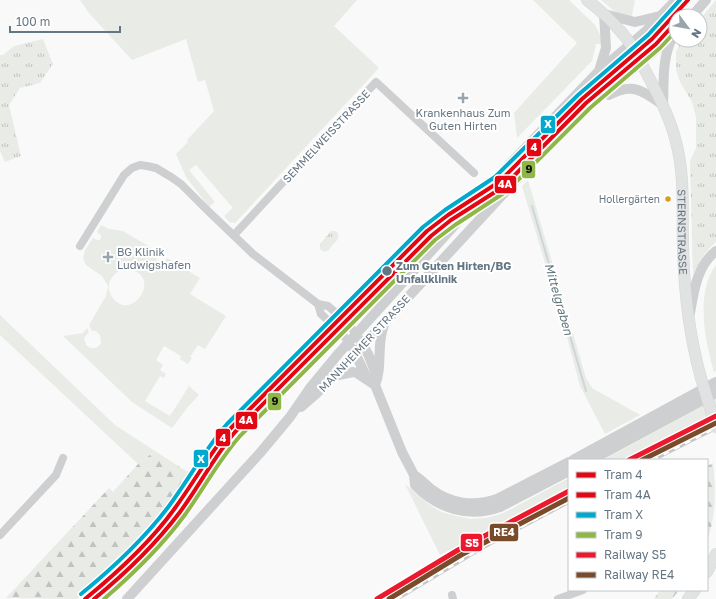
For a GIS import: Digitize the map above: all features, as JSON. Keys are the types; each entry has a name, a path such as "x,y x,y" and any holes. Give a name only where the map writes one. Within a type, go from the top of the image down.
{"main road":[{"name":"STERNSTRASSE","path":"587,0 604,14 630,44 663,105 676,142 680,168 684,270 689,315 696,359 716,428"},
{"path":"708,570 716,554"},
{"path":"688,599 694,591"}],"street":[{"name":"MANNHEIMER STRASSE","path":"127,599 260,453 313,391 348,342 508,165 599,71 661,16 676,0"},
{"path":"699,8 706,0"},
{"path":"599,71 606,48 604,14 635,22 661,16"},
{"name":"MANNHEIMER STRASSE","path":"313,391 332,377 386,321 541,153 591,105 668,41"},
{"path":"663,105 664,62 668,47"},
{"name":"SEMMELWEISSTRASSE","path":"234,235 376,82 474,173"},
{"path":"591,105 617,91 629,88 640,90 663,105"},
{"path":"80,246 124,174 132,168 140,165 156,168 181,184 253,254 318,304 328,306 350,326 363,345 374,382 402,452 414,475 415,484 434,500 450,508 469,512 489,510 500,507 568,472"},
{"path":"689,315 697,279 706,261 714,252"},
{"path":"318,304 321,314 342,333 374,382"},
{"path":"374,382 382,331 386,321"},
{"path":"332,377 353,372 374,382"},
{"path":"577,459 604,449 666,415 716,382"},
{"path":"666,415 716,393"},
{"path":"592,459 604,449"},
{"path":"0,535 56,475 63,458"},
{"path":"414,475 431,489 446,498 462,503 485,504 497,500 568,463"},
{"name":"MANNHEIMER STRASSE","path":"119,599 135,582 151,572"},
{"path":"558,599 580,591"}],"green space":[{"path":"80,0 357,0 334,26 379,68 235,223 229,222 224,216 233,208 196,165 189,170 215,202 209,207 186,177 176,154 214,111 205,80 198,82 186,39 132,60 89,13"},
{"path":"533,0 569,0 594,24 599,32 603,44 596,44 592,61 517,138 514,113 577,43"},
{"path":"601,0 633,0 635,1 632,15 629,18 614,11"},
{"path":"716,0 716,242 702,257 693,275 690,161 696,148 696,117 692,102 680,82 676,70 676,52 678,48 708,48 708,10"},
{"path":"43,39 53,64 40,83 20,88 9,105 21,156 5,162 0,151 0,55 3,55 14,46"},
{"path":"528,180 586,378 592,388 640,415 605,434 580,386 522,186"},
{"path":"101,225 109,229 123,231 160,253 156,260 163,264 167,258 200,278 190,294 226,316 205,349 198,345 190,357 192,358 188,364 180,359 181,356 164,346 156,360 163,365 160,370 166,374 164,378 160,376 145,401 170,416 189,386 199,395 172,428 132,402 63,336 83,333 87,328 89,332 84,338 86,345 90,348 95,348 101,343 100,335 96,331 92,331 89,325 106,296 108,286 102,276 86,265 83,258 85,250 93,238 100,240 101,235 97,232","holes":["125,269 137,272 143,279 144,287 141,295 136,301 128,305 120,304 112,297 110,292 109,284 113,276"]},
{"path":"331,231 338,233 338,239 329,250 324,252 320,249 320,244"},
{"path":"716,265 716,371 714,372 705,332 704,303 710,276"},
{"path":"0,315 115,425 155,451 138,464 0,335"},
{"path":"716,399 716,412 624,459 605,459"},
{"path":"155,451 186,471 192,473 169,509 146,536 104,577 77,599 6,598 109,488 113,492 138,464"},
{"path":"713,463 715,483 714,513 708,539 708,466"},
{"path":"568,479 568,489 440,555 405,484 431,506 444,513 470,519 486,518 501,514"},
{"path":"659,591 678,591 672,599 654,599"}],"waterway":[{"name":"Mittelgraben","path":"532,206 586,391"}],"railway":[{"path":"655,459 716,428"},
{"path":"397,599 484,547 568,503"}],"tram line":[{"name":"X","path":"81,594 105,574 149,530 169,506 211,444 227,424 423,227 445,210 495,177 578,95 648,35 680,0"},
{"name":"4","path":"85,599 121,568 155,533 175,508 216,447 231,428 427,231 448,215 499,182 582,99 652,39 688,0"},
{"name":"4A","path":"94,599 140,558 161,536 180,512 220,451 235,432 431,236 451,220 503,187 586,103 656,44 668,31"},
{"name":"9","path":"104,599 126,580 166,539 240,436 435,240 507,191 590,108 668,40"}],"rail line":[{"name":"S5","path":"631,459 716,416"},
{"name":"RE4","path":"644,459 716,423"},
{"name":"S5","path":"377,599 458,550 568,492"},
{"name":"RE4","path":"389,599 461,555 568,499"}],"place":[{"name":"Krankenhaus Zum Guten Hirten","path":"463,98"},
{"name":"Hollergärten","path":"668,199"},
{"name":"BG Klinik Ludwigshafen","path":"108,257"},
{"name":"Zum Guten Hirten/BG Unfallklinik","path":"387,271"}]}
